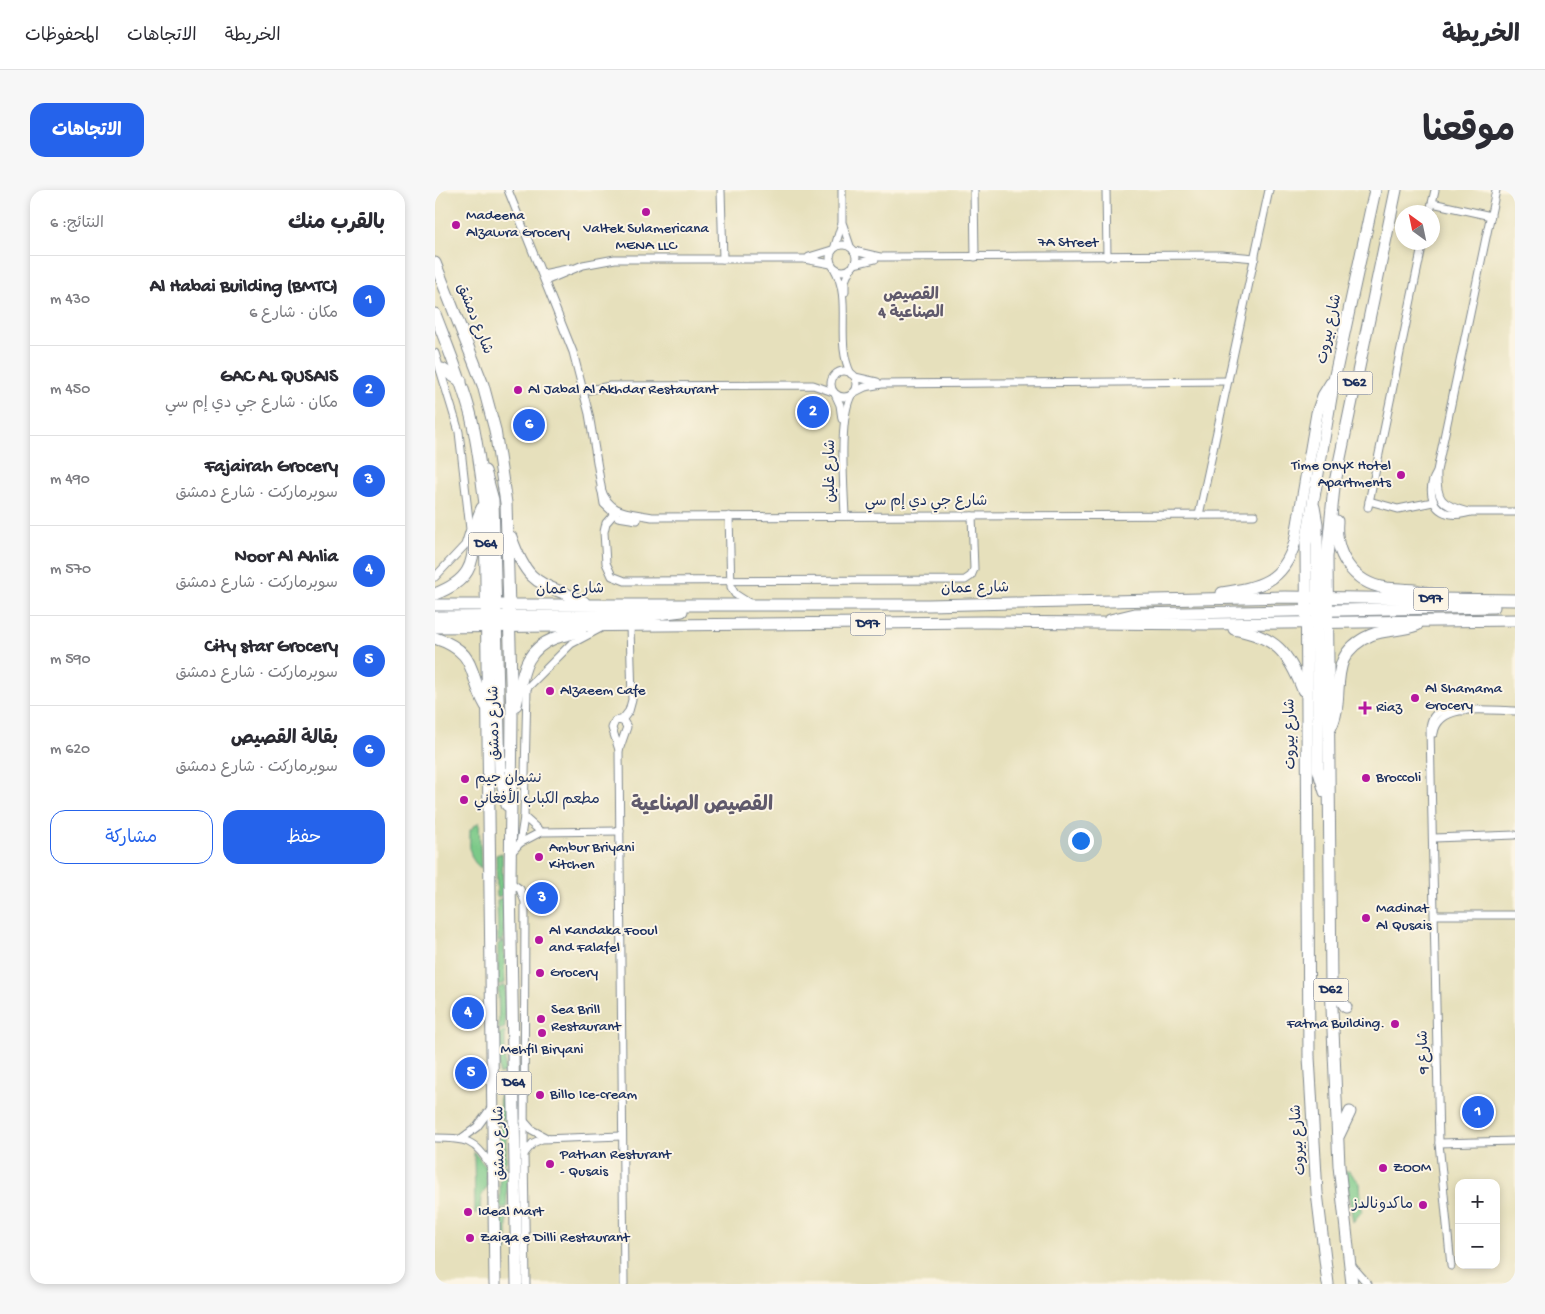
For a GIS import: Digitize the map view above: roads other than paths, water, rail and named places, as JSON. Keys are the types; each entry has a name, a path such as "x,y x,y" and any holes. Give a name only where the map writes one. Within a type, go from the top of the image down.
{"main road":[{"name":"شارع بيروت","path":"1316,598 1317,524 1312,500 1334,380 1375,190"},
{"name":"D62","path":"1316,598 1328,549 1334,487 1396,190"},
{"name":"شارع دمشق","path":"435,263 476,363 490,408 501,461 508,529 488,710 495,1284"},
{"name":"شارع دمشق","path":"435,314 461,381 475,432 511,716 510,882 517,1284"},
{"path":"441,369 461,381"},
{"path":"1201,600 1211,595 1258,586 1279,573 1287,562 1295,542 1318,407 1334,380"},
{"path":"480,463 487,475 493,494 498,617 500,773 503,794 510,814"},
{"path":"1334,487 1338,506 1336,533 1338,546 1351,570 1362,579 1376,586 1421,590 1442,599"},
{"path":"435,594 455,584 470,566 475,552 477,520 485,504"},
{"path":"508,529 519,557 534,579 549,589 587,604"},
{"path":"1316,598 1316,611"},
{"name":"شارع عمان","path":"435,627 587,604 756,606 1316,598 1442,599 1515,602"},
{"path":"1100,624 1135,614 1495,607 1515,602"},
{"name":"شارع عمان","path":"435,606 498,617 588,627 984,622 1208,624 1515,620"},
{"path":"435,618 656,615 698,606"},
{"name":"شارع بيروت","path":"1316,611 1327,733 1331,985 1338,1139 1352,1284"},
{"name":"شارع بيروت","path":"1316,611 1317,623 1305,698 1309,1058 1315,1168 1329,1284"},
{"path":"1327,733 1335,716 1340,668 1353,648 1376,633 1412,627 1427,620"},
{"path":"1317,623 1318,769 1328,798"},
{"path":"1208,624 1252,632 1273,642 1292,664 1305,698"},
{"path":"511,716 516,706 523,669 535,651 553,639 576,633 588,627"},
{"path":"435,638 455,647 467,659 488,710"},
{"path":"1331,985 1346,1007"},
{"path":"1338,1139 1350,1112"}],"street":[{"name":"شارع جي دي إم سي","path":"507,190 566,333 584,391 603,504 613,515 627,520 652,517 729,516 1253,515"},
{"path":"721,190 723,259"},
{"name":"شارع غلين","path":"842,190 842,223 829,257 843,297"},
{"path":"974,190 975,257"},
{"path":"1106,190 1107,257"},
{"path":"1199,515 1269,190"},
{"path":"1435,190 1432,203 1491,216"},
{"path":"1496,190 1437,471 1431,485 1433,502 1446,513 1457,515 1468,512 1515,512"},
{"name":"شارع غلين","path":"842,223 852,249 852,267 843,297 843,355 831,384 840,405 844,426"},
{"path":"804,258 844,244 852,249 880,257"},
{"path":"1421,250 1368,504 1398,508 1433,502"},
{"name":"7A Street","path":"880,257 1221,255 1255,258"},
{"path":"544,277 572,268 615,259 804,258 832,266 840,271 880,257"},
{"path":"435,353 459,432 470,529 465,545 435,577"},
{"name":"شارع غلين","path":"843,355 857,384 847,405 844,426 845,516"},
{"path":"584,391 610,386 813,384 845,371 853,376 882,384"},
{"path":"813,384 842,397 853,394 865,387 882,384 1228,381"},
{"path":"1437,471 1437,486 1440,498 1450,507 1468,512"},
{"name":"شارع جي دي إم سي","path":"601,489 610,505 619,512 652,517"},
{"path":"613,515 606,524 604,532 607,568 616,578 625,581 965,580 971,576 974,569 972,516"},
{"path":"729,516 729,580 735,594 756,606"},
{"path":"520,843 525,817 527,688 571,644 605,626"},
{"path":"624,1284 619,750 612,728 615,722 622,720 629,711 632,700 630,626"},
{"name":"شارع 9","path":"1451,1266 1439,1143 1431,724 1435,715 1448,709 1464,711 1515,711"},
{"path":"619,750 627,730 626,724 622,720"},
{"path":"525,817 541,832"},
{"path":"511,853 520,843 541,832 620,830"},
{"path":"1434,838 1515,835"},
{"path":"510,882 520,889 525,902 524,1154 526,1284"},
{"path":"1435,915 1515,915"},
{"path":"462,1138 483,1121 493,1105"},
{"path":"524,1121 531,1130 547,1138"},
{"path":"524,1154 533,1143 547,1138 622,1136"},
{"path":"435,1138 462,1138 477,1148 493,1170"},
{"path":"1439,1143 1515,1141"},
{"path":"1349,1261 1357,1274 1368,1284"}],"place":[{"name":"Valtek Sulamericana MENA LLC","path":"646,212"},
{"name":"Madeena Alzawra Grocery","path":"456,225"},
{"name":"Al Jabal Al Akhdar Restaurant","path":"518,390"},
{"name":"GAC AL QUSAIS","path":"813,412"},
{"name":"بقالة القصيص","path":"529,425"},
{"name":"Time Onyx Hotel Apartments","path":"1401,475"},
{"name":"Alzaeem Cafe","path":"550,691"},
{"name":"Al Shamama Grocery","path":"1415,698"},
{"name":"Riaz","path":"1365,708"},
{"name":"Broccoli","path":"1366,778"},
{"name":"نشوان جيم","path":"465,779"},
{"name":"مطعم الكباب الأفغاني","path":"464,800"},
{"name":"Ambur Briyani Kitchen","path":"539,857"},
{"name":"Fajairah Grocery","path":"542,898"},
{"name":"Madinat Al Qusais","path":"1366,918"},
{"name":"Al Kandaka Fooul and Falafel","path":"539,940"},
{"name":"Grocery","path":"540,973"},
{"name":"Noor Al Ahlia","path":"468,1013"},
{"name":"Sea Brill Restaurant","path":"541,1019"},
{"name":"Fatma Building.","path":"1395,1024"},
{"name":"Mehfil Biryani","path":"542,1033"},
{"name":"City star Grocery","path":"471,1073"},
{"name":"Billo Ice-cream","path":"540,1095"},
{"name":"Al Habai Building (BMTC)","path":"1478,1112"},
{"name":"Pathan Resturant - Qusais","path":"550,1164"},
{"name":"ZOOM","path":"1383,1168"},
{"name":"ماكدونالدز","path":"1423,1205"},
{"name":"Ideal Mart","path":"468,1212"},
{"name":"Zaiqa e Dilli Restaurant","path":"470,1238"}],"district":[{"name":"القصيص الصناعية 4","path":"911,305"},
{"name":"القصيص الصناعية","path":"702,806"}]}
